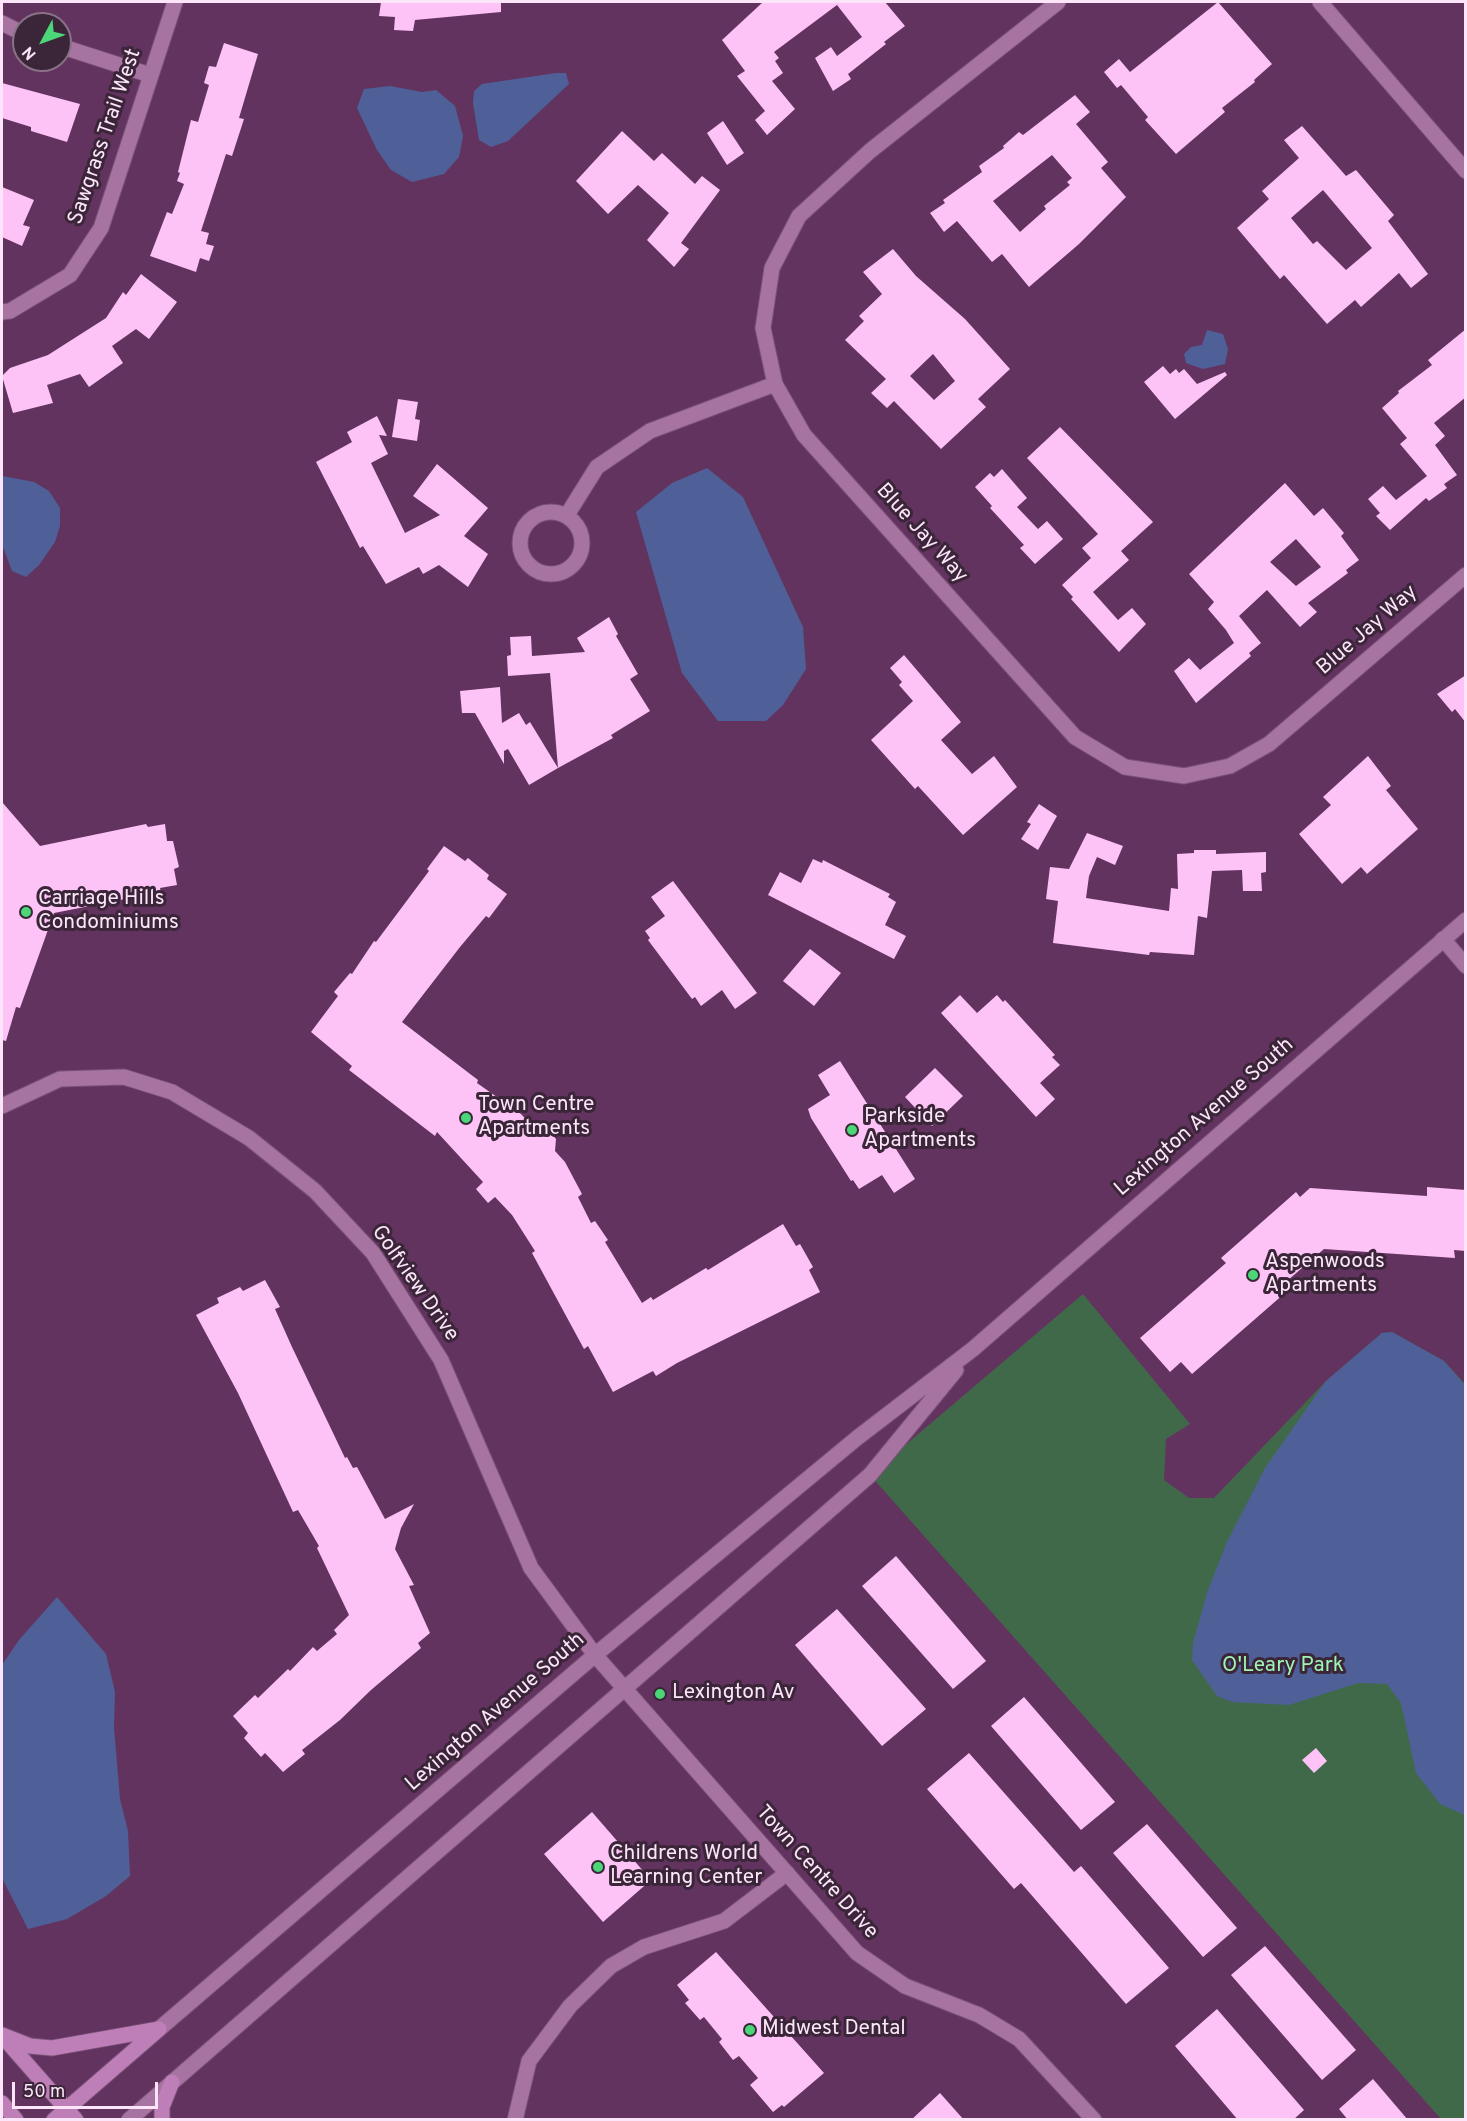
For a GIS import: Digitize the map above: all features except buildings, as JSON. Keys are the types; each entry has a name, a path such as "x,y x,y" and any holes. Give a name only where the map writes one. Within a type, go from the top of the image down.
{"main road":[{"path":"2,2036 30,2046 52,2049 159,2029"},
{"name":"Lexington Avenue South","path":"54,2120 71,2114 159,2029"},
{"path":"2,2036 71,2114"},
{"path":"162,2120 162,2107 172,2082"},
{"path":"2,2103 16,2120"}],"street":[{"name":"Sawgrass Trail West","path":"2,312 10,311 70,275 101,228 175,2"},
{"name":"Blue Jay Way","path":"1058,2 870,151 799,216 772,268 764,322 775,384 804,435 1075,737 1125,767 1184,776 1230,766 1260,749 1466,575"},
{"path":"1320,2 1466,171"},
{"path":"72,50 150,75"},
{"path":"567,515 597,467 650,430 775,384"},
{"path":"546,512 567,515 575,521 583,540 578,560 562,573 541,573 525,560 521,550 522,530 528,521 546,512"},
{"name":"Lexington Avenue South","path":"159,2029 595,1655 857,1437 973,1349 1466,920"},
{"path":"1443,939 1466,966"},
{"name":"Golfview Drive","path":"2,1106 60,1079 124,1077 172,1092 249,1138 315,1191 372,1253 441,1360 531,1568 595,1655"},
{"name":"Lexington Avenue South","path":"129,2120 870,1475 973,1349"},
{"name":"Town Centre Drive","path":"595,1655 857,1953 905,1986 979,2015 1019,2039 1094,2120"},
{"path":"515,2120 530,2061 570,2006 611,1966 644,1947 724,1921 787,1873"}],"green space":[{"name":"O'Leary Park","path":"1083,1294 1190,1424 1166,1439 1164,1480 1189,1498 1214,1498 1326,1381 1382,1333 1392,1332 1444,1361 1466,1385 1465,2119 1441,2119 870,1475"}],"water":[{"path":"566,73 569,84 508,141 491,147 479,140 473,103 474,91 482,84"},
{"path":"390,86 422,92 436,90 455,106 463,136 459,157 444,174 412,182 391,170 377,150 357,108 364,89"},
{"path":"1207,330 1223,334 1228,349 1225,364 1203,369 1186,363 1184,354 1191,347 1202,345"},
{"path":"707,468 743,497 803,627 806,669 783,705 766,721 718,721 682,673 636,512 672,483"},
{"path":"2,476 34,482 49,491 60,508 60,526 55,542 39,565 26,577 12,571 2,544"},
{"path":"1392,1332 1444,1361 1465,1385 1465,1815 1440,1804 1416,1773 1401,1703 1387,1684 1358,1683 1289,1705 1232,1702 1217,1696 1192,1660 1193,1643 1208,1590 1227,1542 1265,1468 1326,1381 1382,1333"},
{"path":"57,1597 106,1654 115,1692 114,1728 120,1799 128,1831 130,1876 106,1896 67,1919 28,1929 2,1878 2,1665 19,1640"}],"place":[{"name":"Carriage Hills Condominiums","path":"26,912"},
{"name":"Town Centre Apartments","path":"466,1118"},
{"name":"Parkside Apartments","path":"852,1130"},
{"name":"Aspenwoods Apartments","path":"1253,1275"},
{"name":"Lexington Av","path":"660,1694"},
{"name":"Childrens World Learning Center","path":"598,1867"},
{"name":"Midwest Dental","path":"750,2030"}]}
